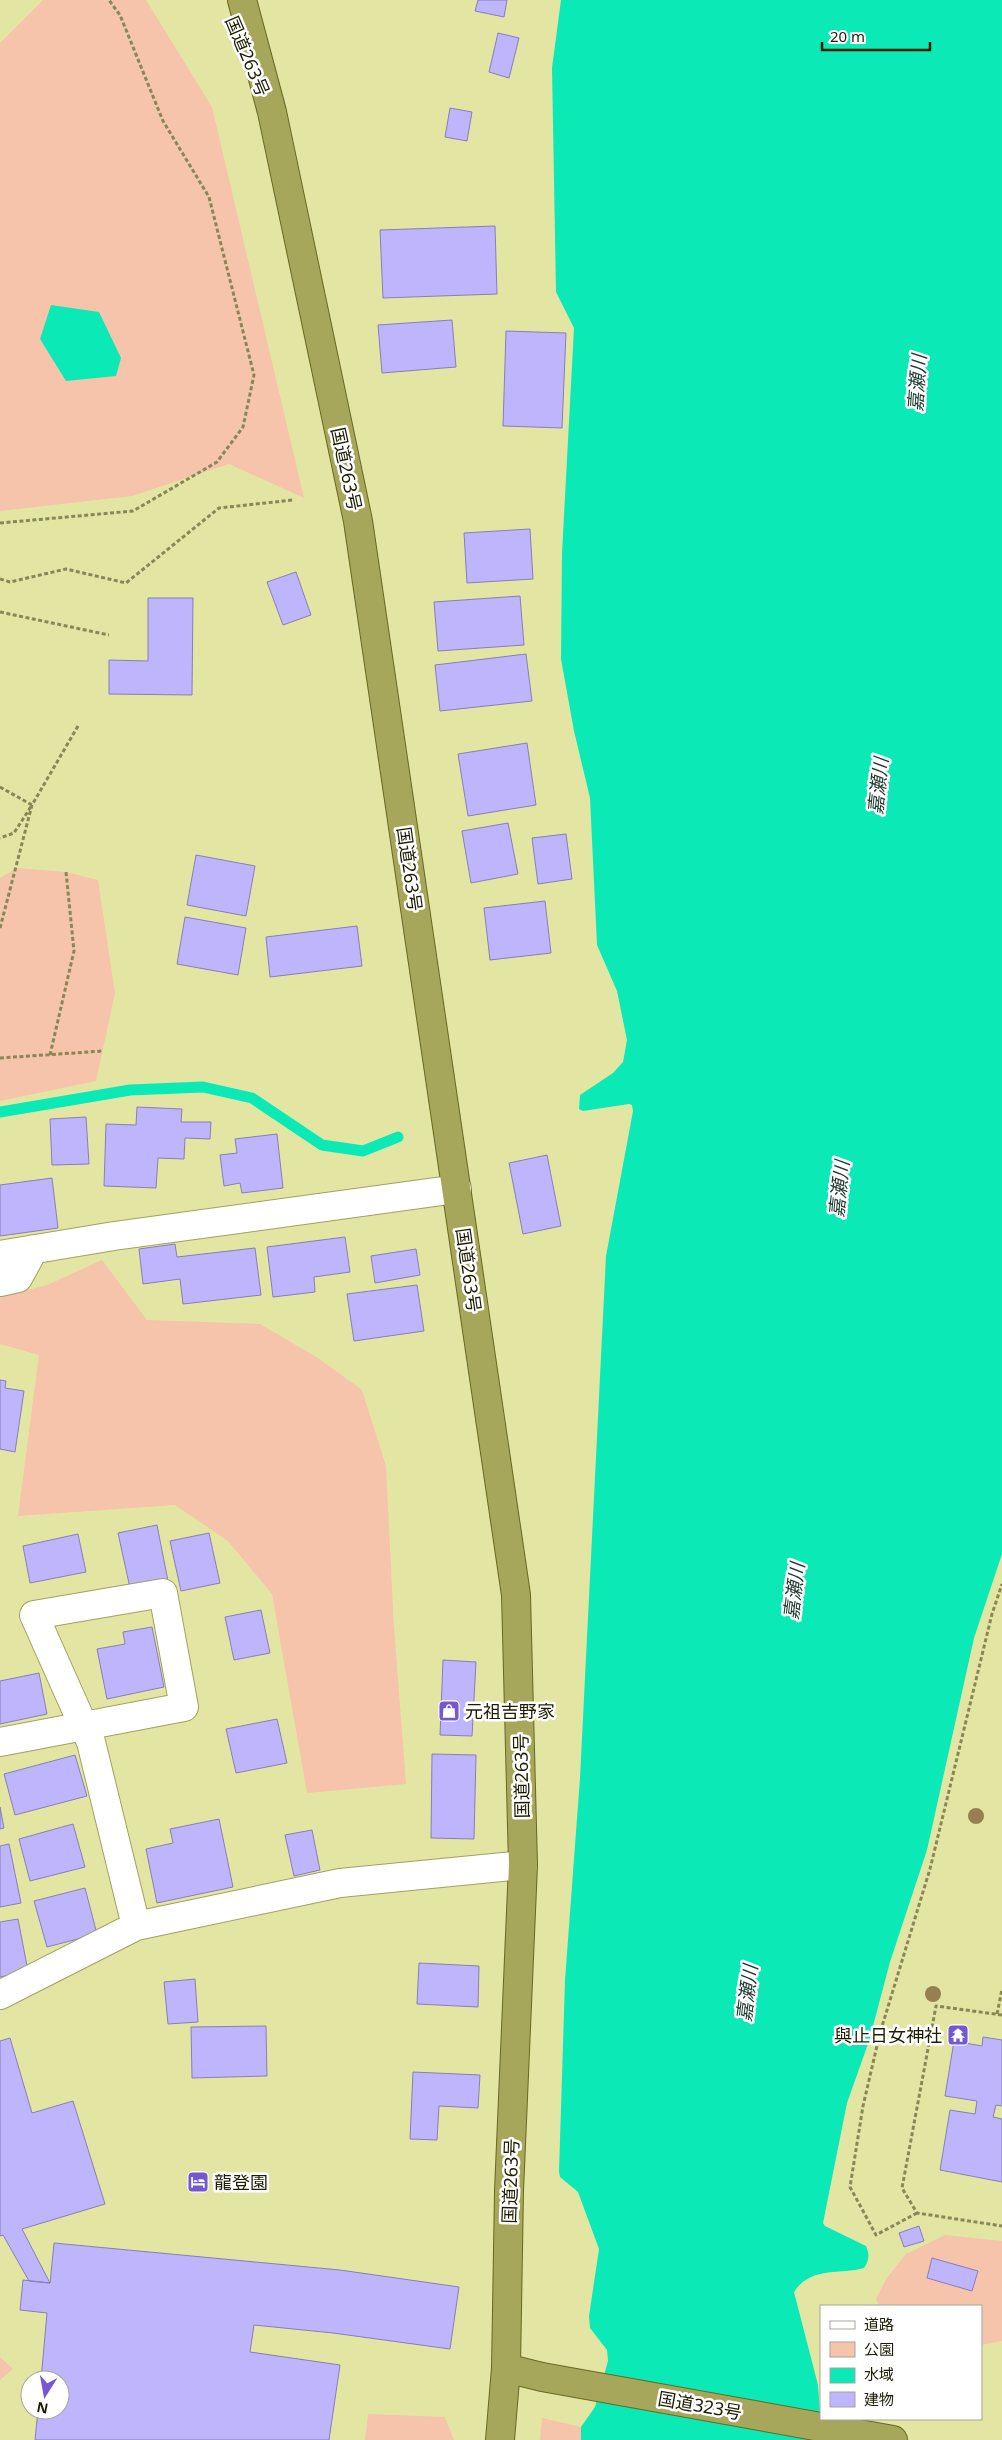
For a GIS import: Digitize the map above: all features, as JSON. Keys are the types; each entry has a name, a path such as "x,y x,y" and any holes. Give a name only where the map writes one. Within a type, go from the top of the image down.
{"highway":[{"name":"国道263号","path":"224,0 272,112"},
{"name":"国道263号","path":"242,0 272,112 358,521 516,1595 522,1865 509,2190 506,2368 500,2440"},
{"name":"国道323号","path":"506,2368 542,2377 893,2440"}],"street":[{"path":"0,1255 457,1189"},
{"path":"0,1282 18,1278 34,1249"},
{"path":"0,1742 84,1725 184,1706 163,1594 34,1615 84,1725 91,1742 136,1926"},
{"path":"0,1995 136,1926 340,1883 522,1865"}],"path":[{"path":"0,523 133,511 217,462 243,427 254,375 209,197 164,121 120,15 109,0"},
{"path":"0,579 10,582 66,569 126,583 219,508 294,500"},
{"path":"0,612 109,635"},
{"path":"0,838 14,833 78,726"},
{"path":"0,787 32,805"},
{"path":"0,928 32,805"},
{"path":"50,1055 74,951 66,872"},
{"path":"0,1058 103,1051"},
{"path":"1002,1584 992,1614 930,1869 880,2034 863,2106 850,2188 876,2235 916,2213 1002,2226"},
{"path":"916,2213 902,2188 936,2006 1000,2015 1002,1989"}],"green space":[{"path":"43,0 146,0 212,107 304,498 229,464 132,496 0,511 0,43"},
{"path":"17,868 66,872 98,880 115,993 96,1081 0,1101 0,878"},
{"path":"102,1260 147,1320 260,1324 318,1358 362,1390 386,1466 394,1628 406,1784 307,1793 272,1594 228,1541 175,1505 18,1516 39,1355 0,1344 0,1297 47,1285"},
{"path":"945,2235 1002,2241 1002,2341 982,2345 982,2305 879,2305 876,2299 886,2279 906,2254"},
{"path":"0,2357 13,2369 0,2380"},
{"path":"368,2414 445,2417 454,2440 365,2440"},
{"path":"542,2418 581,2427 581,2440 540,2440"}],"water":[{"name":"嘉瀬川","path":"561,0 1002,0 1002,1554 974,1638 927,1850 890,1962 869,2041 847,2103 823,2223 825,2226 866,2246 868,2260 864,2268 826,2273 809,2278 794,2292 818,2385 822,2440 581,2440 581,2427 595,2407 608,2361 607,2350 590,2328 589,2316 599,2249 578,2192 560,2177 559,2172 565,1980 580,1778 606,1256 633,1111 632,1105 629,1104 583,1111 579,1109 580,1095 613,1073 623,1062 627,1040 617,991 597,945 590,798 574,731 561,659 562,553 574,328 556,292 552,68"},
{"path":"51,305 99,312 121,358 116,376 66,381 40,339"}],"building":[{"path":"478,0 507,0 504,17 475,11"},
{"path":"498,33 519,38 509,78 489,72"},
{"path":"450,108 472,112 467,141 445,137"},
{"path":"495,226 497,294 383,298 380,230"},
{"path":"452,320 456,367 382,373 378,325"},
{"path":"506,331 566,333 562,428 503,426"},
{"path":"530,529 533,579 467,583 464,533"},
{"path":"296,572 311,615 283,625 267,582"},
{"path":"520,596 524,645 438,651 434,602"},
{"path":"148,598 193,598 192,695 109,694 109,660 148,661"},
{"path":"526,654 532,701 440,711 435,665"},
{"path":"527,743 536,805 468,816 458,754"},
{"path":"508,823 518,874 471,883 462,831"},
{"path":"566,834 572,879 538,884 532,838"},
{"path":"196,855 255,866 246,916 187,905"},
{"path":"545,901 551,953 490,960 484,908"},
{"path":"185,917 246,928 238,975 177,964"},
{"path":"357,926 362,966 270,977 266,937"},
{"path":"137,1107 182,1109 181,1122 211,1122 210,1139 185,1138 184,1159 158,1158 156,1188 104,1186 106,1124 136,1125"},
{"path":"86,1117 89,1164 52,1165 50,1119"},
{"path":"277,1134 283,1188 242,1193 240,1183 224,1186 220,1155 237,1153 235,1139"},
{"path":"547,1155 561,1226 523,1234 509,1163"},
{"path":"52,1178 58,1228 0,1236 0,1185"},
{"path":"345,1237 350,1272 314,1277 315,1292 273,1297 267,1247"},
{"path":"175,1244 177,1257 255,1248 261,1295 183,1304 180,1279 143,1284 139,1249"},
{"path":"416,1249 420,1275 375,1283 371,1256"},
{"path":"417,1285 424,1331 354,1341 347,1294"},
{"path":"0,1380 6,1381 5,1388 24,1391 15,1452 0,1449"},
{"path":"157,1525 168,1581 130,1588 118,1533"},
{"path":"209,1533 220,1583 181,1591 170,1541"},
{"path":"78,1534 86,1572 30,1583 23,1546"},
{"path":"261,1610 270,1653 234,1660 225,1617"},
{"path":"152,1627 164,1687 107,1699 97,1649 125,1644 123,1632"},
{"path":"443,1660 476,1662 472,1736 440,1735"},
{"path":"39,1673 47,1714 0,1724 0,1681"},
{"path":"277,1719 287,1763 236,1773 226,1729"},
{"path":"432,1754 476,1755 474,1839 431,1838"},
{"path":"75,1755 87,1796 15,1815 4,1774"},
{"path":"0,1807 4,1828 0,1829"},
{"path":"219,1819 233,1887 157,1903 146,1849 173,1843 170,1829"},
{"path":"73,1824 85,1867 30,1881 19,1839"},
{"path":"312,1830 320,1870 294,1876 285,1835"},
{"path":"9,1844 21,1903 0,1907 0,1846"},
{"path":"85,1888 97,1934 47,1947 34,1901"},
{"path":"18,1919 28,1971 0,1977 0,1922"},
{"path":"419,1963 479,1966 478,2007 417,2004"},
{"path":"195,1979 198,2022 168,2024 164,1982"},
{"path":"266,2026 267,2076 192,2078 191,2027"},
{"path":"983,2037 1002,2040 1002,2106 996,2105 993,2117 1002,2119 1002,2182 940,2170 950,2110 975,2114 977,2101 945,2096 954,2041 982,2046"},
{"path":"10,2038 32,2113 73,2101 105,2204 22,2229 50,2283 29,2281 3,2235 0,2236 0,2041"},
{"path":"413,2072 480,2075 478,2108 439,2106 437,2140 410,2139"},
{"path":"919,2226 924,2241 904,2247 899,2233"},
{"path":"54,2243 340,2270 459,2287 450,2349 333,2333 254,2325 250,2352 340,2365 329,2440 35,2440 37,2420 70,2420 70,2370 42,2370 47,2313 20,2310 23,2280 50,2283"},
{"path":"932,2258 978,2271 972,2291 927,2278"}],"waterway":[{"path":"0,1112 130,1090 203,1087 252,1098 322,1145 363,1151 398,1137"}],"place":[{"name":"元祖吉野家","path":"449,1711"},
{"name":"與止日女神社","path":"958,2035"},
{"name":"龍登園","path":"198,2182"}]}
